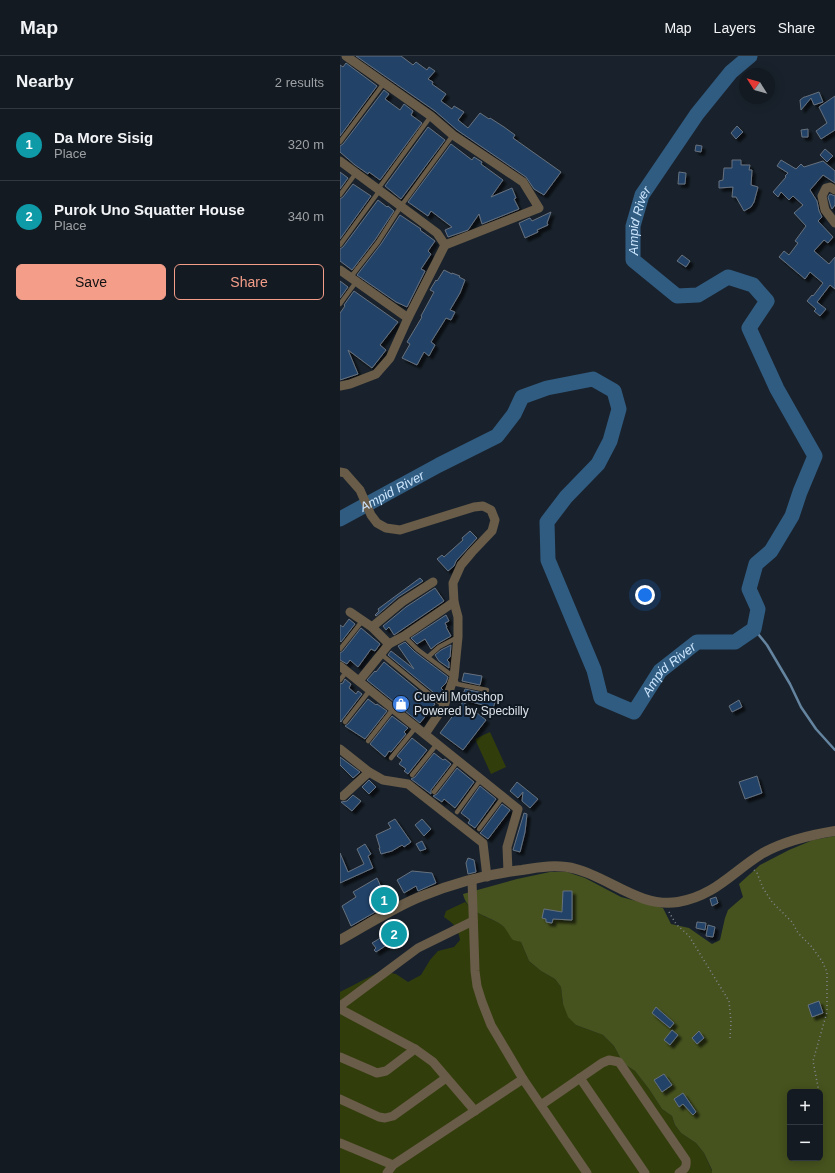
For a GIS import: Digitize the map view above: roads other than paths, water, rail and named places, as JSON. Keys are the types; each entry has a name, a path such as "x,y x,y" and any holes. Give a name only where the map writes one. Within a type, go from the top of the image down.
{"street":[{"path":"340,386 350,384 376,374 390,358 408,318 445,245 539,208 523,182 453,135 431,116 346,56"},
{"path":"340,161 437,233 445,245"},
{"path":"835,190 830,187 826,188 822,196 825,210 835,223"},
{"path":"340,270 408,318"},
{"path":"340,472 345,473 360,490 371,515 377,523 386,528 400,530 474,507 483,506 492,510 495,520 492,531 461,565 453,583 454,602 458,617 458,636 454,677 444,706 425,734"},
{"path":"372,627 402,602 433,582"},
{"path":"359,681 389,644 404,636 454,602"},
{"path":"350,612 372,627 389,644"},
{"path":"343,668 518,809 506,847 508,872"},
{"path":"340,749 369,772 383,780 408,784 483,843 486,877"},
{"path":"343,796 369,772"},
{"path":"340,940 421,896 472,880 508,872 544,867 574,868 589,873 647,900 664,903 690,900 726,881 747,864 764,853 785,843 815,834 835,831"},
{"path":"472,880 475,971 478,991 491,1025 523,1079 587,1173"},
{"path":"340,1006 418,948 474,920"},
{"path":"340,1009 415,1049 433,1062 475,1111"},
{"path":"340,1057 377,1073 386,1071 415,1049"},
{"path":"541,1105 602,1062 609,1060 620,1062 686,1160 687,1165 685,1169 679,1173"},
{"path":"340,1099 379,1117 385,1118 393,1116 446,1078"},
{"path":"580,1078 645,1173"},
{"path":"387,1173 393,1165 523,1079"},
{"path":"340,1143 393,1165"}],"lane":[{"path":"340,142 384,83"},
{"path":"340,245 431,116"},
{"path":"340,304 353,280 401,206 453,135"},
{"path":"340,195 356,173"},
{"path":"340,649 362,620"},
{"path":"404,636 454,677 457,684 487,690"},
{"path":"428,657 439,647 458,636"},
{"path":"381,654 444,706"},
{"path":"340,680 343,668"},
{"path":"345,722 370,690"},
{"path":"368,741 393,709"},
{"path":"391,758 416,727"},
{"path":"412,775 437,744"},
{"path":"434,792 458,761"},
{"path":"457,812 481,779"},
{"path":"480,829 503,797"}],"waterway":[{"name":"Ampid River","path":"340,519 439,465 497,436 514,414 522,397 547,388 593,379 614,391 619,409 610,441 598,464 566,497 547,522 548,560 594,670 601,698 634,712 660,671 697,642 735,642 754,629 758,609 749,589 756,564 771,551 792,516 815,456 777,389 749,328 767,301 753,285 728,277 698,295 677,296 633,260 633,226 642,195 697,114 731,72 750,56"},
{"path":"754,629 767,645 790,684 801,707 816,729 835,750"}],"place":[{"name":"Cuevil Motoshop Powered by Specbilly","path":"401,704"},
{"name":"Da More Sisig","path":"384,900"},
{"name":"Purok Uno Squatter House","path":"394,934"}]}
